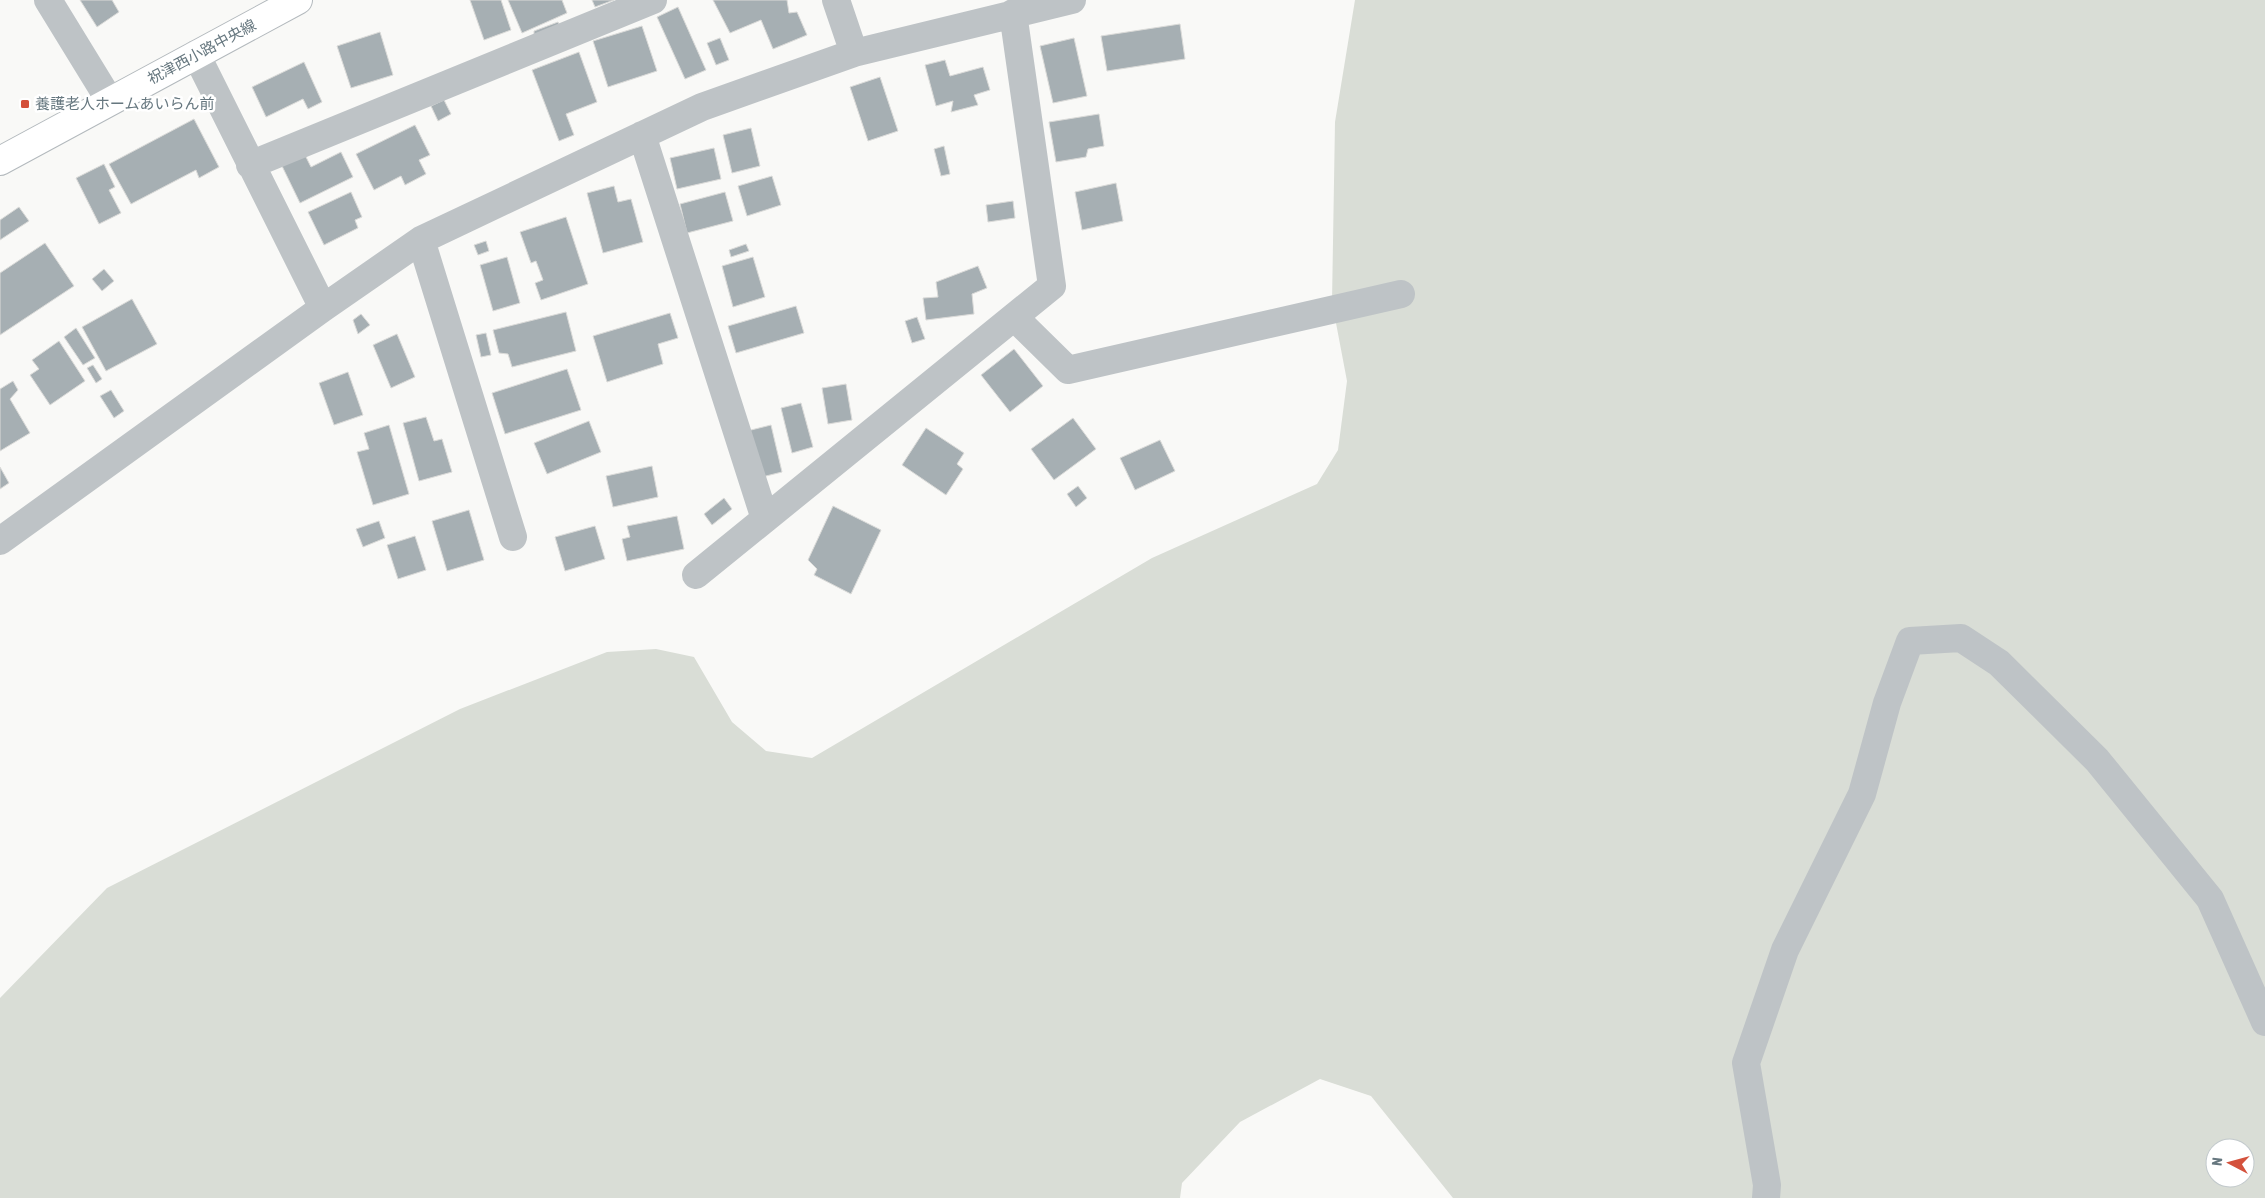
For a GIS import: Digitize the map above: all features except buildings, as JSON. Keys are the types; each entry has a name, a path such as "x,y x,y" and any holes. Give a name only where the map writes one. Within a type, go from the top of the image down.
{"main road":[{"name":"祝津西小路中央線","path":"0,161 298,0"}],"street":[{"path":"48,0 110,101"},
{"path":"250,165 653,0"},
{"path":"836,0 854,53"},
{"path":"0,540 322,308 421,240 702,106 854,53 1072,0"},
{"path":"696,575 1052,286 1013,13"},
{"path":"196,54 322,308"},
{"path":"642,135 765,519"},
{"path":"421,240 513,537"},
{"path":"1014,317 1068,370 1402,294"},
{"path":"1766,1198 1767,1185 1746,1063 1785,950 1862,794 1887,703 1910,641 1961,638 1999,663 2097,760 2210,899 2265,1022"}],"shaded area":[{"path":"1355,0 2265,0 2265,1198 1453,1198 1371,1096 1320,1079 1240,1122 1182,1183 1180,1198 0,1198 0,998 107,888 460,709 607,652 656,649 694,657 732,722 766,751 812,758 1152,558 1317,484 1338,450 1347,381 1332,302 1335,122"}],"place":[{"name":"養護老人ホームあいらん前","path":"25,104"}]}
